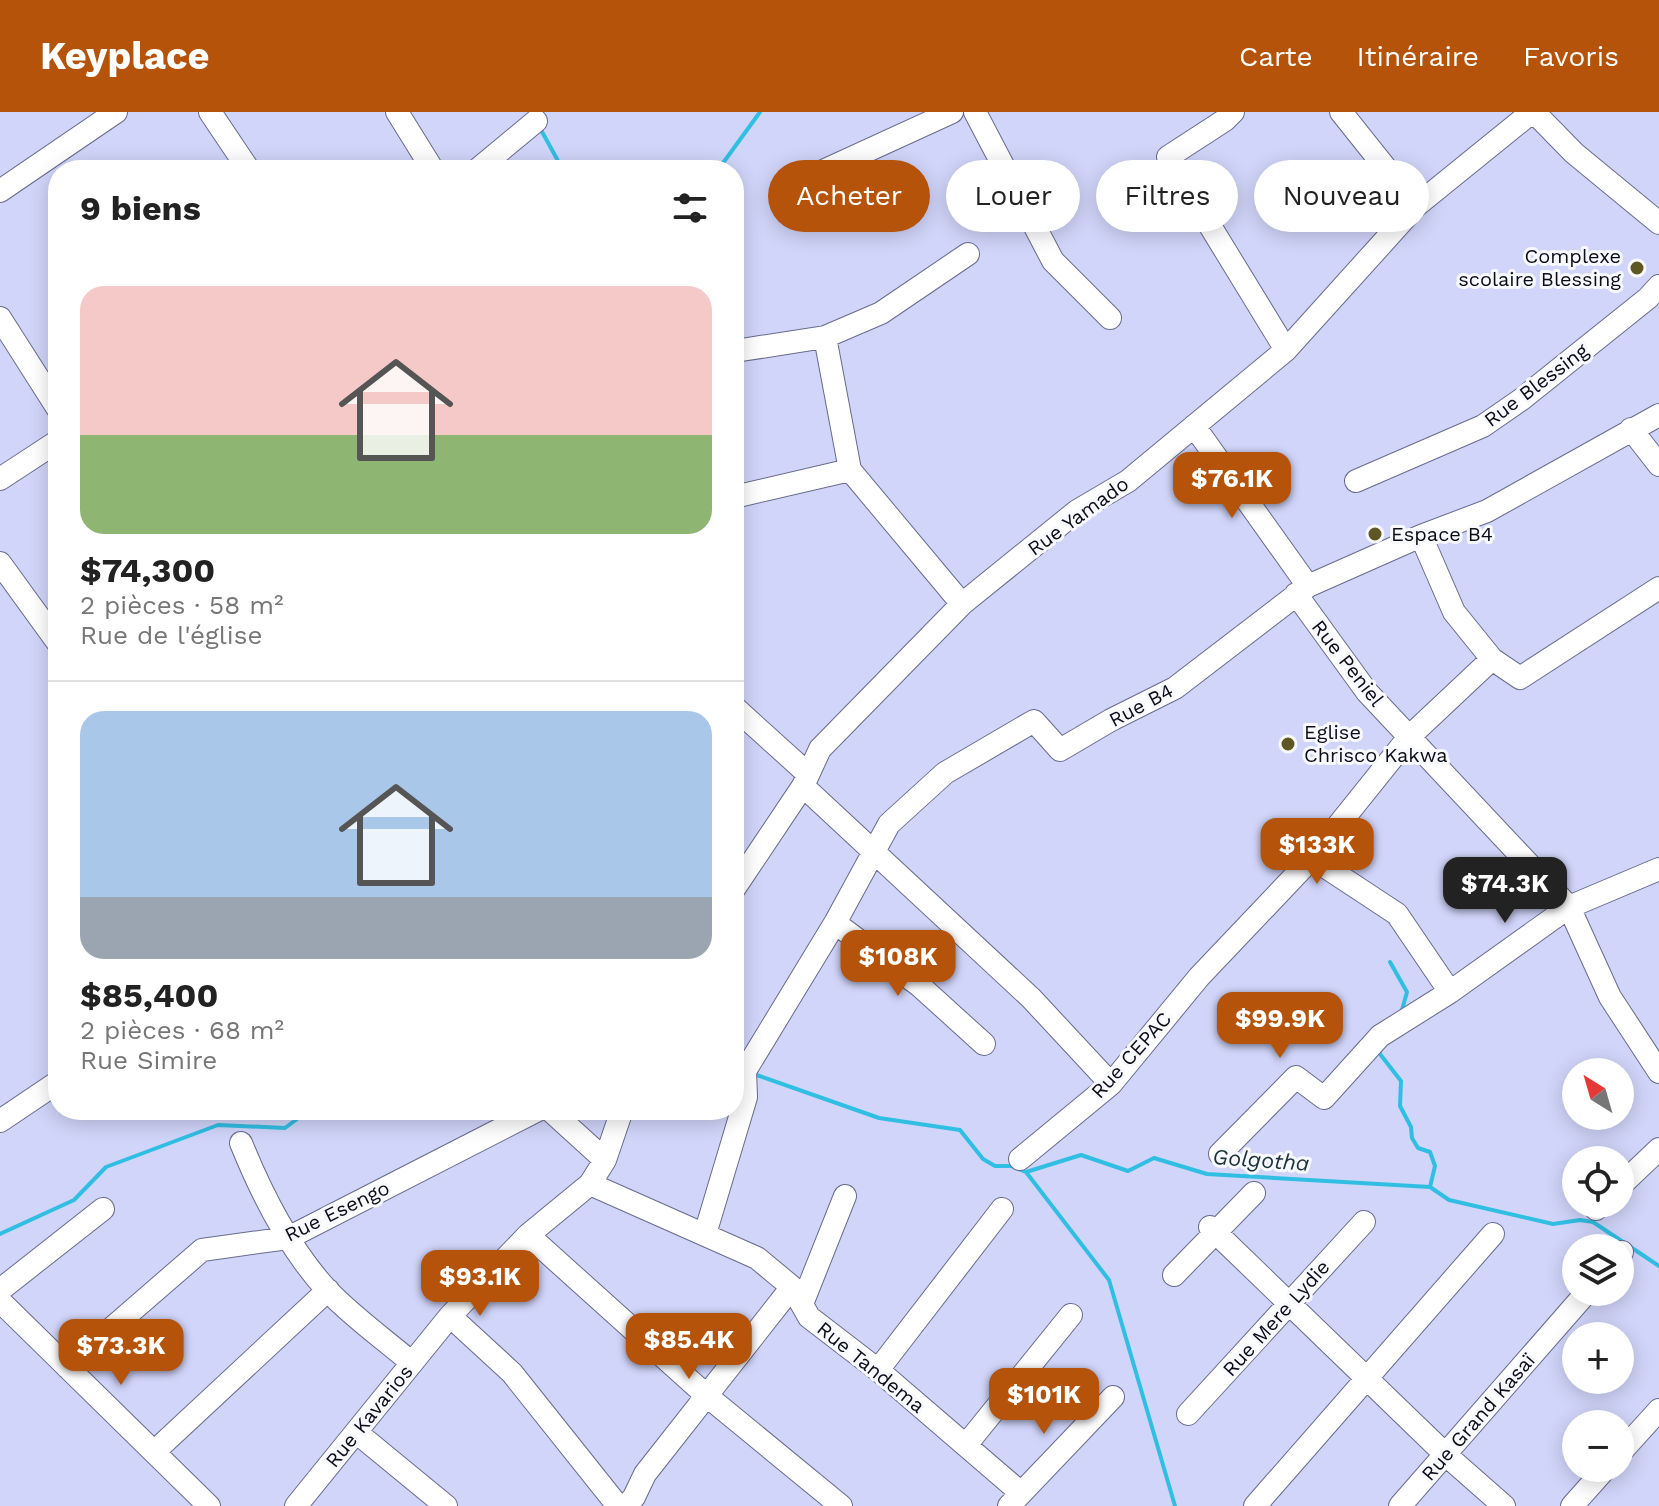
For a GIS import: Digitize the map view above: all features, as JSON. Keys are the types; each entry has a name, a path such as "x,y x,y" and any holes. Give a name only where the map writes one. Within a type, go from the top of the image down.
{"street":[{"path":"60,160 116,112"},
{"path":"210,112 242,160"},
{"path":"397,112 427,160"},
{"path":"847,160 952,112"},
{"path":"975,112 1053,261 1110,318"},
{"path":"1233,112 1168,157 1286,350"},
{"path":"1341,112 1379,160"},
{"path":"1533,112 1574,153 1659,223"},
{"name":"Rue Yamado","path":"1429,196 1533,112"},
{"path":"489,160 536,121"},
{"path":"0,191 48,167"},
{"name":"Rue Yamado","path":"744,874 805,780 820,749 962,604 1077,511 1128,481 1286,350 1393,232"},
{"path":"744,350 825,337 881,313 968,254"},
{"name":"Rue Blessing","path":"1356,481 1483,426 1522,399 1659,286"},
{"path":"0,318 48,393"},
{"path":"825,337 850,470 962,604"},
{"name":"Rue B4","path":"744,1104 745,1071 835,923 889,824 945,773 1034,721 1060,750 1175,688 1302,590 1421,536 1487,511 1659,415"},
{"name":"Rue Peniel","path":"1194,426 1367,692 1569,907 1610,997 1659,1072"},
{"path":"1631,429 1659,465"},
{"path":"0,479 48,448"},
{"path":"744,495 850,470"},
{"path":"1421,536 1454,612 1492,659 1520,678 1659,588"},
{"path":"0,563 48,629"},
{"name":"Rue CEPAC","path":"1020,1159 1111,1084 1199,977 1312,858 1409,737 1492,659"},
{"path":"744,717 874,852 1031,998 1111,1084"},
{"path":"1312,858 1397,914 1450,992"},
{"path":"1220,1154 1296,1077 1324,1098 1380,1036 1450,992 1569,907 1659,869"},
{"path":"835,923 920,986 984,1044"},
{"path":"0,1121 48,1089"},
{"name":"Rue Esengo","path":"67,1367 202,1250 288,1238 518,1120"},
{"path":"561,1120 605,1160"},
{"name":"Rue Kavarios","path":"296,1506 450,1316 528,1235 590,1184 605,1160 619,1120"},
{"name":"Rue B4","path":"705,1234 739,1120"},
{"path":"241,1143 255,1178 288,1238 328,1290 412,1363"},
{"path":"1634,1173 1659,1149"},
{"name":"Rue Tandema","path":"590,1184 757,1258 797,1296 809,1317 878,1370 966,1445 1015,1500"},
{"path":"1174,1275 1213,1230 1254,1193"},
{"path":"450,1316 512,1373 631,1504 645,1474 707,1396 797,1296 845,1196"},
{"path":"0,1290 103,1209"},
{"path":"878,1370 1002,1209"},
{"name":"Rue Mere Lydie","path":"1188,1414 1364,1222"},
{"path":"1213,1230 1446,1455 1504,1506"},
{"path":"1255,1506 1493,1234"},
{"path":"528,1235 707,1396 841,1506"},
{"path":"154,1452 328,1290"},
{"path":"0,1301 209,1506"},
{"name":"Rue Grand Kasaï","path":"1400,1506 1575,1306"},
{"path":"966,1445 1071,1315"},
{"path":"1015,1500 1113,1397"},
{"path":"1634,1438 1659,1410"},
{"path":"356,1432 446,1506"},
{"path":"1572,1506 1593,1482"}],"waterway":[{"path":"725,160 760,112"},
{"path":"540,128 558,160"},
{"path":"1390,962 1407,992 1402,1010"},
{"path":"1380,1047 1380,1054 1401,1081 1400,1106 1411,1127 1412,1138 1418,1148 1430,1152 1435,1166 1430,1187"},
{"name":"Golgotha","path":"754,1074 879,1118 960,1130 983,1159 995,1166 1011,1166 1026,1172 1081,1155 1128,1171 1154,1158 1207,1174 1430,1187 1449,1200 1553,1224 1580,1220 1593,1222 1659,1266"},
{"path":"0,1234 74,1200 106,1167 218,1125 285,1128 296,1120"},
{"path":"1026,1172 1109,1280 1175,1506"}],"place":[{"name":"Complexe scolaire Blessing","path":"1637,268"},
{"name":"Espace B4","path":"1375,534"},
{"name":"Eglise Chrisco Kakwa","path":"1288,744"}]}
